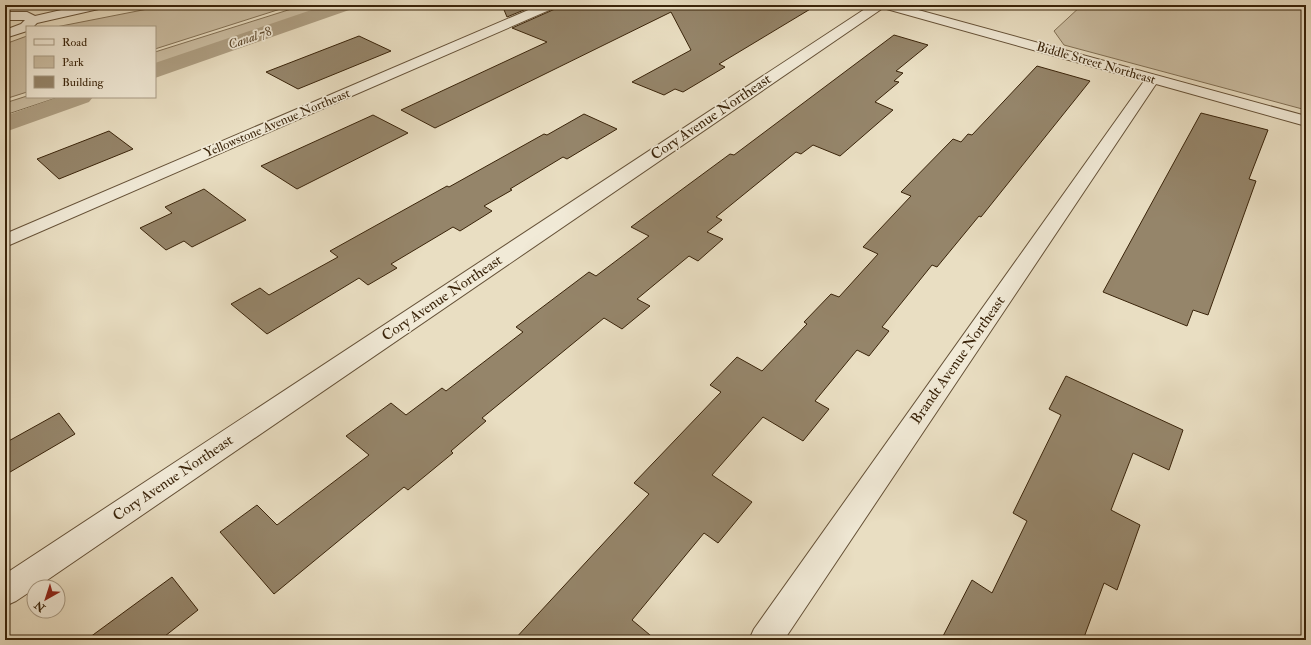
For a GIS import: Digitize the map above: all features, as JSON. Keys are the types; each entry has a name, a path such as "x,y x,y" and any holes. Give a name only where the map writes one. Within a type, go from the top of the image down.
{"street":[{"path":"27,26 33,20 99,5"},
{"name":"Yellowstone Avenue Northeast","path":"5,241 550,5"},
{"name":"Cory Avenue Northeast","path":"5,591 879,5"},
{"name":"Biddle Street Northeast","path":"886,5 1306,121"},
{"path":"5,16 27,16 33,20"},
{"path":"5,34 26,27"},
{"name":"Brandt Avenue Northeast","path":"765,640 1152,79"}],"green space":[{"path":"168,5 293,5 156,49 156,26 61,26"},
{"path":"304,5 332,5 156,65 156,52"},
{"path":"1082,5 1306,5 1306,110 1064,45 1054,31"},
{"path":"26,36 26,92 5,99 5,44"},
{"path":"26,96 26,98 56,98 5,115 5,103"}],"building":[{"path":"502,5 536,5 507,17"},
{"path":"557,5 817,5 719,64 725,67 683,92 675,89 664,95 632,82 691,50 671,12 435,128 401,110 547,42 512,28 555,9"},
{"path":"894,35 928,45 896,71 903,73 894,81 899,82 875,102 893,110 840,156 813,145 801,154 796,152 716,217 722,220 707,232 723,239 698,261 689,256 637,299 650,306 622,329 604,318 482,418 486,421 451,451 453,453 408,490 404,487 274,594 220,532 257,505 277,525 369,455 346,436 391,403 406,415 442,388 446,391 523,332 516,327 589,272 596,276 649,236 631,227 730,154 734,155"},
{"path":"359,36 391,51 298,89 266,72"},
{"path":"1037,66 1090,81 981,217 979,216 937,267 932,265 882,327 889,331 869,356 857,350 815,401 829,409 803,441 763,417 712,475 752,502 718,543 704,533 632,620 656,640 514,640 649,494 634,483 721,392 710,385 737,357 762,371 807,324 804,322 831,294 839,297 878,254 863,247 911,196 901,192 953,139 961,142 968,134 972,135"},
{"path":"1201,113 1268,130 1249,179 1256,181 1208,315 1193,310 1187,326 1103,292"},
{"path":"584,114 617,129 567,159 563,157 510,189 512,190 484,206 492,211 460,231 453,227 391,264 397,268 368,285 359,278 267,334 231,304 260,288 269,295 338,257 330,251 447,186 449,187 544,134 547,135"},
{"path":"373,115 408,133 297,189 261,166"},
{"path":"109,131 133,149 59,179 37,159"},
{"path":"204,189 246,220 192,247 184,241 166,250 140,228 172,213 165,207"},
{"path":"1066,376 1183,430 1169,470 1133,453 1111,510 1140,525 1117,590 1104,583 1083,640 941,640 972,580 992,593 1027,521 1013,513 1061,415 1049,409"},
{"path":"59,413 75,434 5,475 5,443"},
{"path":"172,577 198,610 160,640 86,640"}],"waterway":[{"name":"Canal 78","path":"156,71 345,5"},
{"name":"Canal 78","path":"5,124 78,98"}]}
